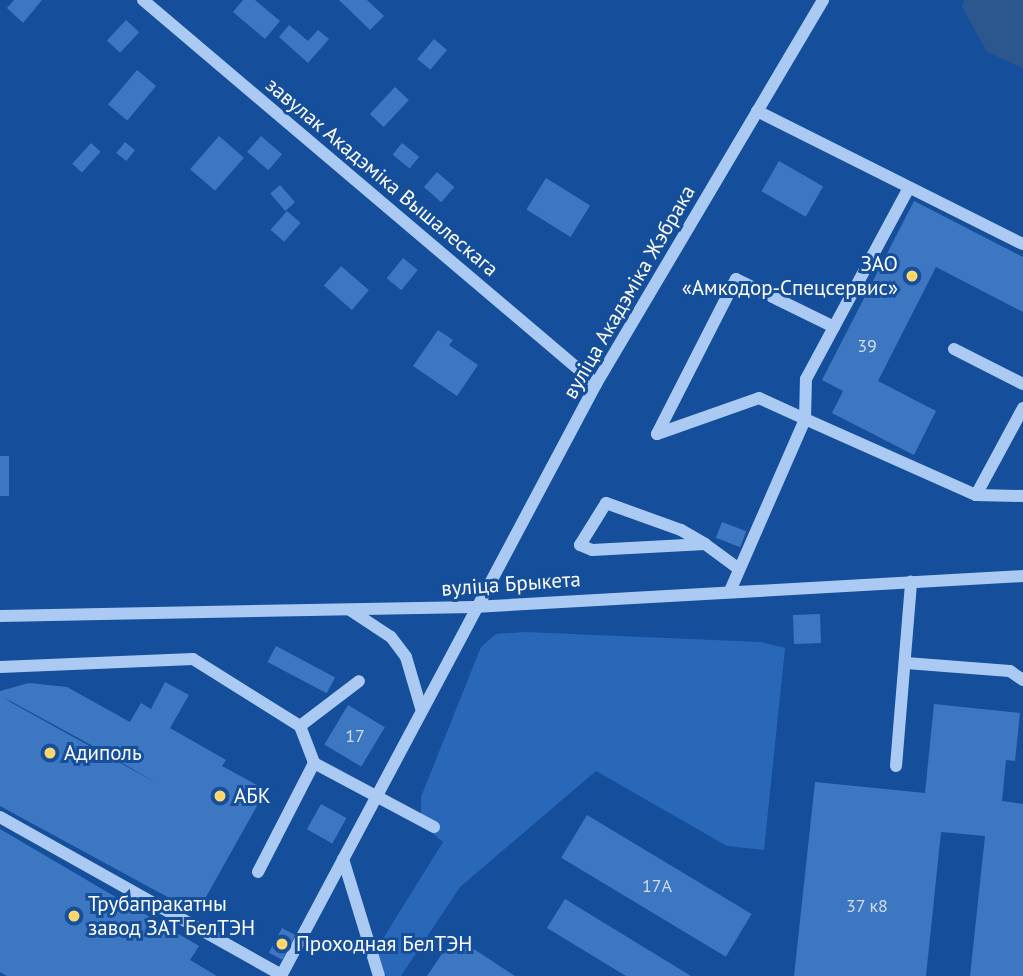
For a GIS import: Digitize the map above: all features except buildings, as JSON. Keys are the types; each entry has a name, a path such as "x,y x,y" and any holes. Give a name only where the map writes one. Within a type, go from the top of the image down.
{"street":[{"name":"завулак Акадэміка Вышалескага","path":"143,0 596,384"},
{"name":"вуліца Акадэміка Жэбрака","path":"281,976 474,607 596,384 823,0"},
{"path":"757,111 1023,244"},
{"path":"730,591 805,419 806,379 909,188"},
{"path":"834,327 736,279 657,434 760,398 976,495 1023,496"},
{"path":"954,349 1023,384"},
{"path":"976,495 1023,408"},
{"path":"705,544 592,550 580,545 606,503 681,530 705,544 739,569"},
{"name":"вуліца Брыкета","path":"0,617 474,607 1023,576"},
{"path":"896,766 911,582"},
{"path":"349,610 391,638 406,657 421,708"},
{"path":"0,667 193,659 300,726 314,763 378,793 434,827"},
{"path":"906,663 1010,671 1023,680"},
{"path":"300,726 359,681"},
{"path":"258,872 314,763"},
{"path":"0,817 281,976"},
{"path":"343,859 379,976"}],"shaded area":[{"path":"964,0 1023,0 1023,68 987,52 962,7"},
{"path":"525,632 761,642 785,648 764,850 727,846 596,771 460,887 401,976 387,976 369,961 443,842 421,824 421,797 481,647 496,634"}],"place":[{"name":"ЗАО «Амкодор-Спецсервис»","path":"912,276"},
{"name":"Адиполь","path":"50,753"},
{"name":"АБК","path":"220,796"},
{"name":"Трубапракатны завод ЗАТ БелТЭН","path":"74,916"},
{"name":"Проходная БелТЭН","path":"282,944"}]}
